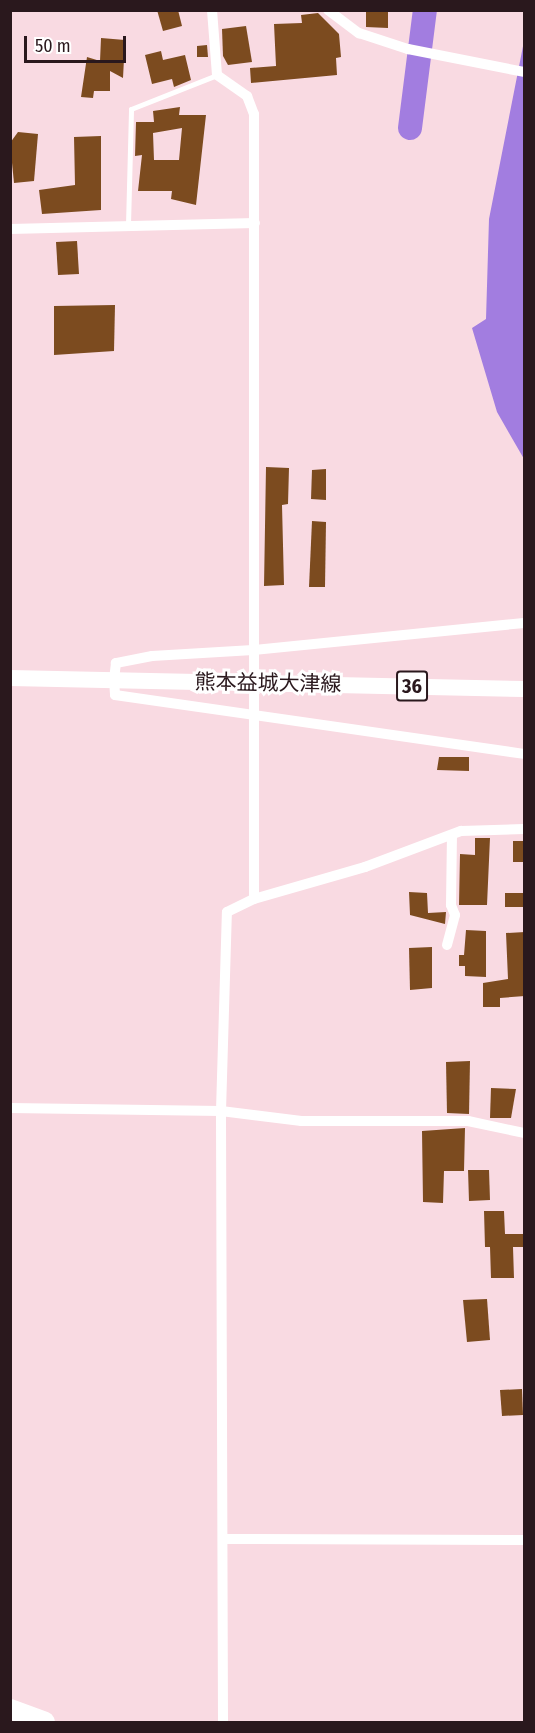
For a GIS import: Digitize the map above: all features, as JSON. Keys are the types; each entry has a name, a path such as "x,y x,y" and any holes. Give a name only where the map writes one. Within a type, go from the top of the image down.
{"highway":[{"path":"10,1709 40,1721"}],"main road":[{"name":"熊本益城大津線","path":"10,678 525,689"}],"street":[{"path":"212,10 217,75 246,96 254,114 254,899"},
{"path":"328,10 359,33 408,49 525,72"},
{"path":"10,229 255,223"},
{"path":"525,623 253,650 152,656 116,663 114,680 115,695 253,713 525,754"},
{"path":"223,1722 221,1110 227,912 254,899 365,867 420,843 461,831 525,829"},
{"path":"447,945 455,915 451,905 452,835"},
{"path":"10,1108 221,1110 301,1121 468,1121 525,1133"},
{"path":"223,1539 525,1540"}],"lane":[{"path":"128,225 131,109 217,75"}],"shaded area":[{"path":"524,41 524,459 497,412 472,328 486,319 489,219"}],"building":[{"path":"157,10 178,10 182,26 163,31"},
{"path":"366,10 388,10 388,28 366,27"},
{"path":"318,13 339,34 341,57 336,58 337,75 251,83 250,68 276,66 274,24 302,23 301,15"},
{"path":"246,26 252,62 228,65 223,56 222,29"},
{"path":"101,38 125,40 123,78 110,71 110,91 94,91 93,98 81,97 87,57 100,61"},
{"path":"207,45 208,57 197,57 197,46"},
{"path":"161,51 163,60 185,55 191,80 174,87 172,79 152,84 145,55"},
{"path":"180,107 179,115 206,115 196,205 171,199 172,191 138,191 142,155 135,156 136,122 154,122 153,111","holes":["182,128 179,160 154,160 153,133"]},
{"path":"18,132 38,134 34,181 14,183 10,143"},
{"path":"101,136 101,210 42,214 39,190 75,185 74,137"},
{"path":"77,241 79,274 58,275 56,242"},
{"path":"115,305 114,351 54,355 54,306"},
{"path":"266,467 289,468 288,504 282,505 284,585 264,586"},
{"path":"326,469 326,500 311,499 312,470"},
{"path":"312,521 326,522 325,587 309,587"},
{"path":"439,757 469,757 469,771 437,770"},
{"path":"475,838 490,838 487,905 459,905 460,854 475,855"},
{"path":"513,841 525,841 525,862 513,862"},
{"path":"409,892 427,893 428,913 446,912 445,924 410,915"},
{"path":"505,893 525,893 525,907 505,907"},
{"path":"466,930 486,931 486,977 465,976 465,966 459,966 459,955 464,955"},
{"path":"525,932 525,996 500,998 500,1007 483,1007 483,983 508,979 506,933"},
{"path":"432,947 432,988 410,990 409,948"},
{"path":"470,1061 469,1114 447,1113 446,1062"},
{"path":"491,1088 516,1089 511,1118 490,1118"},
{"path":"465,1128 464,1171 444,1171 443,1203 423,1202 422,1131"},
{"path":"468,1170 489,1170 490,1200 469,1201"},
{"path":"484,1211 504,1211 505,1234 525,1234 525,1247 513,1247 514,1278 491,1278 490,1247 485,1247"},
{"path":"487,1299 490,1340 467,1342 463,1300"},
{"path":"522,1389 523,1415 502,1416 500,1390"}],"waterway":[{"path":"410,128 425,10"}]}
